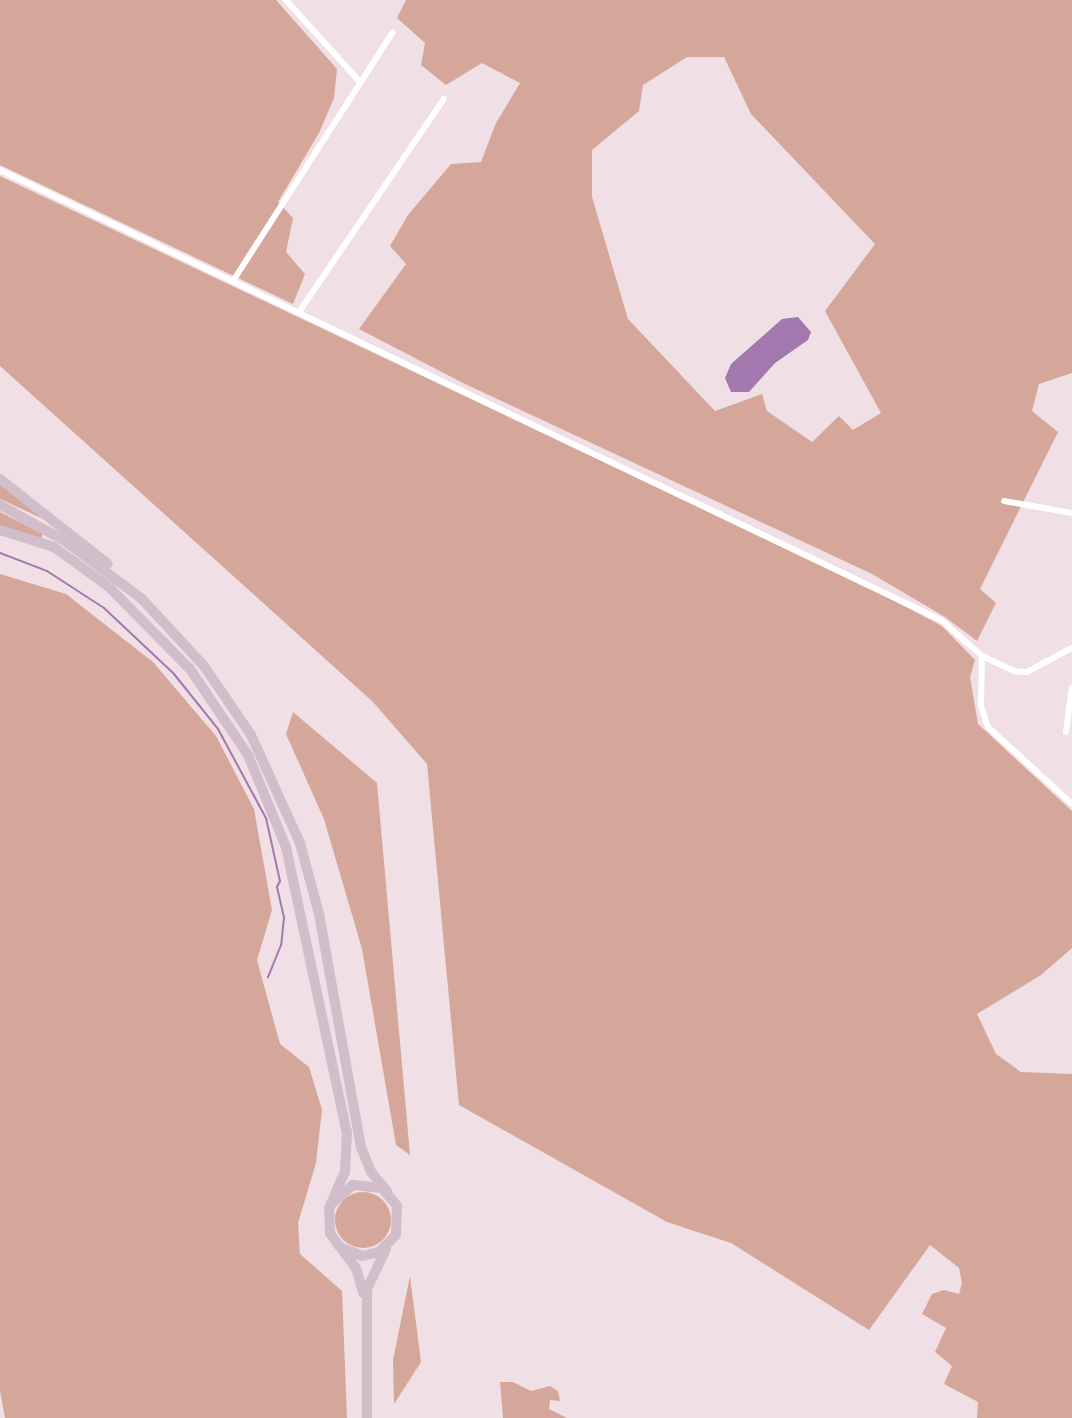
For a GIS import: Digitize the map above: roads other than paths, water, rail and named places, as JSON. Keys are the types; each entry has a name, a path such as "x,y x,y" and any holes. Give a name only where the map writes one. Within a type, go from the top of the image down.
{"street":[{"path":"285,0 360,82"},
{"path":"233,281 392,33"},
{"path":"299,312 444,99"},
{"path":"0,170 877,586 941,620 982,656 1014,671 1027,672 1072,649"},
{"path":"0,479 102,558 228,696 285,802 319,914 361,1147 371,1172 387,1191 400,1218 393,1240 370,1277 365,1315"},
{"path":"1004,501 1072,513"},
{"path":"0,505 65,541 142,599"},
{"path":"0,530 54,547 124,600 190,669 248,755 286,847 347,1135"},
{"path":"982,656 981,706 988,727 1072,804"},
{"path":"1066,732 1072,687"},
{"path":"342,1047 347,1135 345,1172 331,1203 328,1227 360,1278 365,1315 367,1418"},
{"path":"331,1203 353,1185 371,1184 387,1191"},
{"path":"336,1243 350,1253 368,1255 393,1240"}],"waterway":[{"path":"0,553 47,571 104,608 174,674 218,729 266,818 280,881 277,887 284,918 281,945 268,977"}]}
